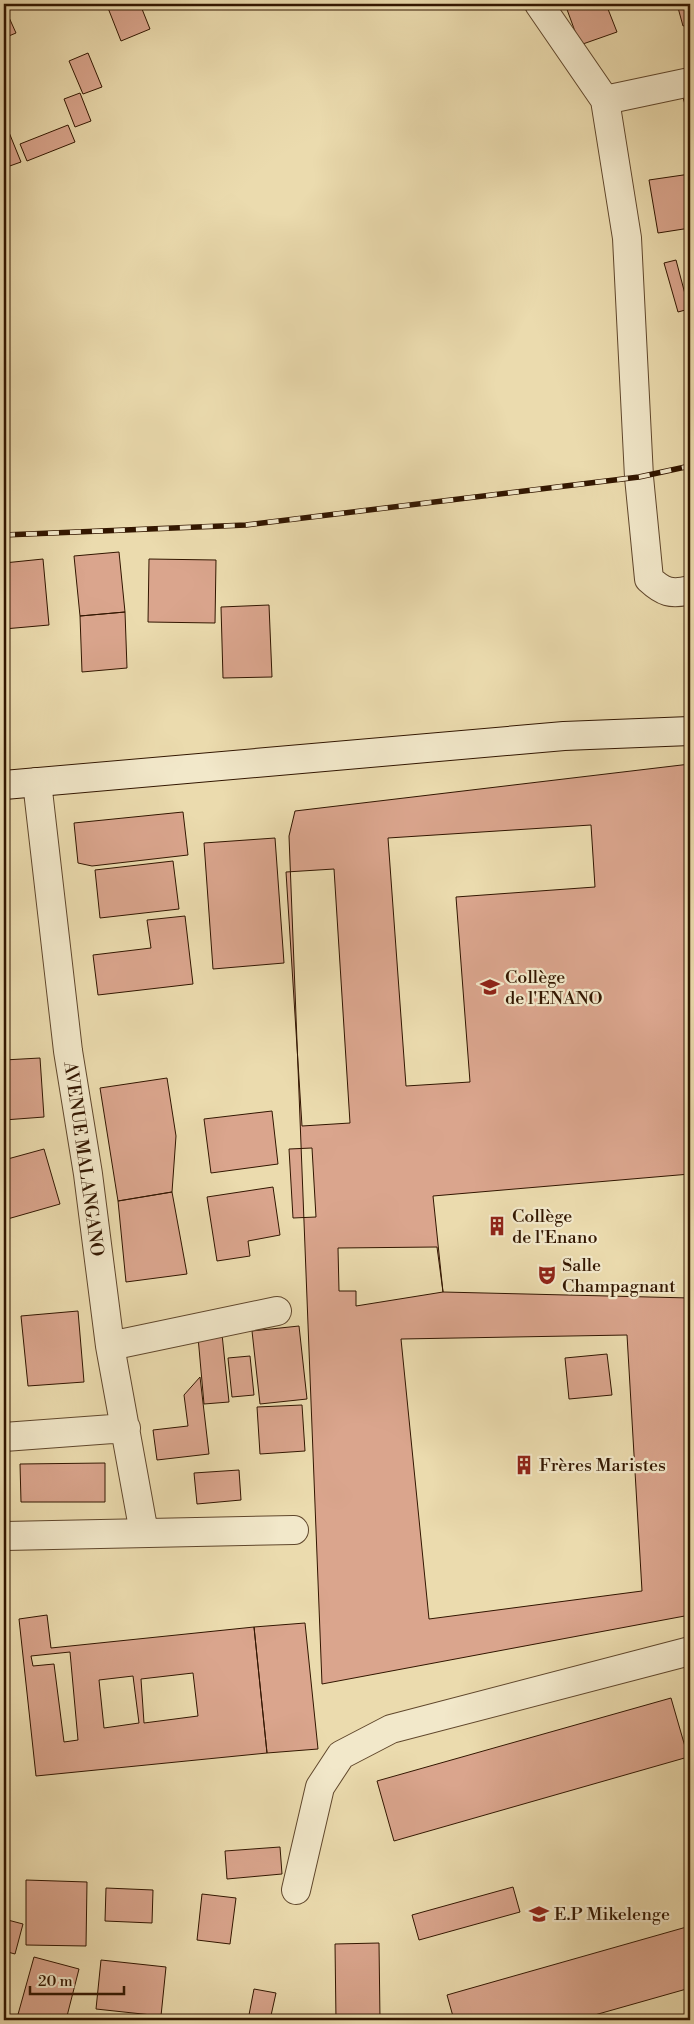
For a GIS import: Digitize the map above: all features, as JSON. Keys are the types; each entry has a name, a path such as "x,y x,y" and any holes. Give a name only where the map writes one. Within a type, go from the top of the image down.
{"street":[{"path":"539,4 605,100 627,238 640,477 649,579 661,590 678,593 690,590"},
{"path":"605,100 690,82"},
{"path":"4,785 564,736 690,731"},
{"name":"AVENUE MALANGANO","path":"37,782 68,1051 88,1174 110,1346 144,1533"},
{"path":"110,1346 278,1311"},
{"path":"4,1437 126,1428"},
{"path":"5,1536 294,1530"},
{"path":"296,1890 320,1787 341,1755 391,1729 690,1651"}],"building":[{"path":"118,4 140,4 150,29 121,41 108,8"},
{"path":"565,4 606,4 617,32 580,45"},
{"path":"677,4 690,4 690,24 683,26"},
{"path":"7,13 16,33 4,38 4,14"},
{"path":"88,53 102,87 83,94 69,61"},
{"path":"690,88 690,123 681,90"},
{"path":"80,93 91,121 75,127 64,99"},
{"path":"4,120 21,162 4,168"},
{"path":"68,125 75,142 27,161 20,144"},
{"path":"690,174 690,228 658,233 649,180"},
{"path":"676,260 689,309 678,312 664,263"},
{"path":"119,552 125,612 80,616 74,556"},
{"path":"43,559 49,625 4,629 4,563"},
{"path":"149,559 216,560 215,623 148,622"},
{"path":"269,605 272,677 223,678 221,607"},
{"path":"125,612 127,668 82,672 80,616"},
{"name":"Collège de l'Enano","path":"690,764 690,1615 322,1684 289,836 295,811"},
{"path":"183,812 188,855 92,866 78,863 74,823"},
{"path":"591,825 595,887 456,897 470,1082 406,1086 388,838"},
{"path":"275,838 284,963 213,969 204,843"},
{"path":"4,849 7,875 4,875"},
{"path":"173,861 179,909 100,918 95,870"},
{"path":"334,869 350,1123 302,1126 286,872"},
{"path":"185,916 193,984 98,995 93,955 151,948 147,920"},
{"path":"40,1058 44,1117 4,1120 4,1060"},
{"path":"167,1078 176,1136 172,1192 118,1201 100,1088"},
{"path":"272,1111 278,1164 211,1173 204,1119"},
{"path":"312,1148 316,1217 293,1218 289,1149"},
{"path":"44,1149 60,1204 4,1220 4,1160"},
{"name":"Salle Champagnant","path":"690,1174 690,1298 443,1292 433,1196"},
{"path":"273,1187 280,1235 248,1241 250,1256 217,1261 207,1197"},
{"path":"172,1192 187,1274 126,1282 118,1201"},
{"path":"437,1247 443,1292 356,1306 356,1291 339,1291 338,1248"},
{"path":"78,1311 84,1382 28,1386 21,1316"},
{"path":"4,1315 6,1315 9,1374 4,1374"},
{"path":"299,1326 307,1399 260,1404 252,1331"},
{"path":"222,1334 229,1402 204,1404 198,1337"},
{"name":"Frères Maristes","path":"627,1335 642,1591 429,1619 401,1339"},
{"path":"607,1354 612,1395 569,1399 565,1358"},
{"path":"250,1356 254,1395 232,1397 228,1358"},
{"path":"200,1377 209,1454 157,1460 153,1430 188,1426 184,1395"},
{"path":"302,1405 305,1451 260,1454 257,1407"},
{"path":"105,1463 105,1502 21,1502 20,1464"},
{"path":"239,1470 241,1500 197,1504 194,1473"},
{"path":"4,1483 8,1483 9,1511 4,1511"},
{"path":"47,1615 51,1648 254,1627 267,1753 36,1776 19,1619","holes":["70,1652 78,1740 64,1742 54,1664 33,1666 31,1656","193,1673 198,1716 144,1723 141,1679","133,1676 139,1723 104,1728 99,1680"]},
{"path":"305,1623 318,1749 267,1753 254,1627"},
{"path":"671,1698 688,1757 394,1841 377,1781"},
{"path":"280,1847 282,1874 227,1879 225,1851"},
{"path":"26,1880 87,1882 86,1946 26,1945"},
{"path":"513,1887 520,1912 419,1940 412,1915"},
{"path":"106,1888 153,1890 152,1923 105,1921"},
{"path":"202,1894 236,1898 230,1944 197,1940"},
{"path":"4,1919 23,1924 15,1954 4,1951"},
{"path":"690,1926 690,1988 577,2020 454,2020 447,1995"},
{"path":"379,1943 380,2020 336,2020 335,1944"},
{"path":"34,1957 79,1969 66,2020 17,2018"},
{"path":"101,1960 166,1967 161,2016 96,2009"},
{"path":"254,1989 276,1993 270,2020 248,2020"}],"railway":[{"path":"4,535 246,525 639,477 690,466"}],"place":[{"name":"Collège de l'ENANO","path":"490,987"},
{"name":"Collège de l'Enano","path":"497,1226"},
{"name":"Salle Champagnant","path":"547,1275"},
{"name":"Frères Maristes","path":"524,1465"},
{"name":"E.P Mikelenge","path":"539,1914"}]}
